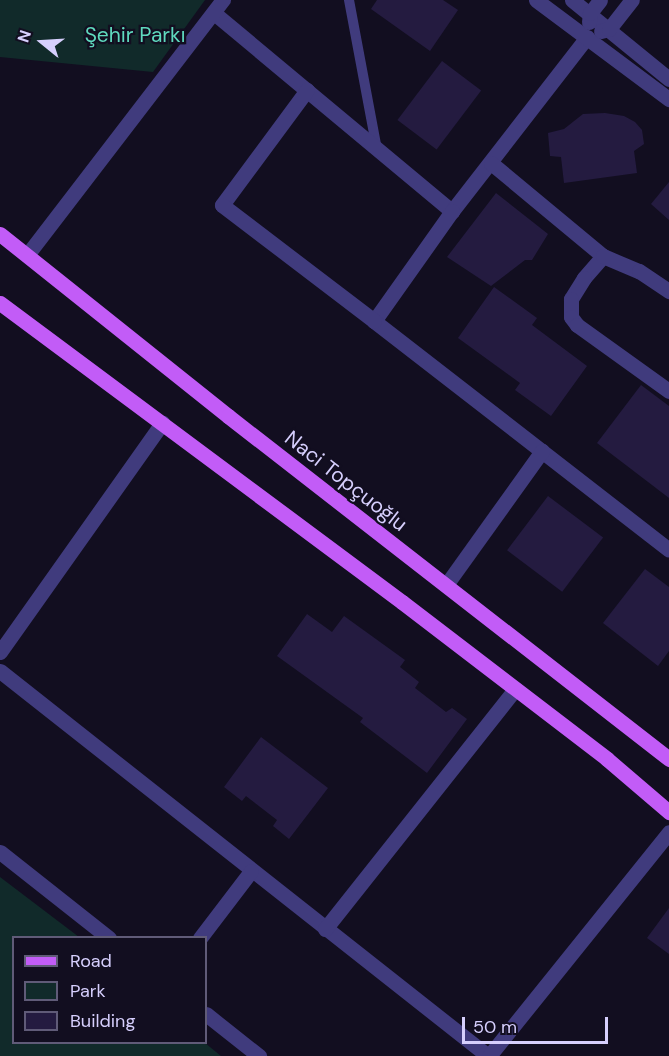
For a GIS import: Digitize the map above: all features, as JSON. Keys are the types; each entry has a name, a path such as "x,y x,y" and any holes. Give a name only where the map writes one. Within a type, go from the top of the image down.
{"main road":[{"name":"Naci Topçuoğlu","path":"0,234 228,416 669,759"},
{"path":"0,303 515,689 607,759 669,812"}],"street":[{"path":"536,0 669,99"},
{"path":"572,0 669,79"},
{"path":"374,321 452,211 587,37 590,13 600,0"},
{"path":"587,37 609,29 632,0"},
{"path":"27,255 219,6 307,90 452,211"},
{"path":"307,90 222,205 669,550"},
{"path":"491,163 603,256 632,268 668,290"},
{"path":"603,256 571,299 572,317 577,325 669,391"},
{"path":"0,652 162,423"},
{"path":"446,585 542,451"},
{"path":"0,671 251,871 489,1056 669,832"},
{"path":"325,929 515,689"},
{"path":"0,852 106,936"},
{"path":"202,936 251,871"},
{"path":"207,1015 259,1056"}],"lane":[{"path":"349,0 377,149"}],"green space":[{"name":"Şehir Parkı","path":"0,0 205,0 153,72 0,57"},
{"path":"0,877 78,936 12,936 12,1044 206,1044 221,1056 0,1056"}],"building":[{"path":"377,0 443,0 458,10 430,51 371,9"},
{"path":"442,61 481,90 437,150 397,120"},
{"path":"605,113 624,116 635,122 642,130 644,144 634,151 637,173 564,183 561,157 550,156 548,133 564,129 583,114"},
{"path":"669,182 669,220 651,204"},
{"path":"496,193 548,234 532,260 525,260 491,286 447,257"},
{"path":"494,287 537,318 532,325 587,366 551,416 515,390 520,383 458,338"},
{"path":"641,385 669,406 669,498 597,443"},
{"path":"548,496 603,538 562,592 507,550"},
{"path":"645,569 669,587 669,651 658,666 603,623"},
{"path":"307,614 332,632 344,616 405,660 400,667 419,682 415,688 446,712 452,708 467,719 427,773 360,722 363,718 277,656"},
{"path":"261,737 328,788 289,839 273,826 277,820 246,796 242,801 224,787"},
{"path":"669,908 669,954 647,938"}]}
